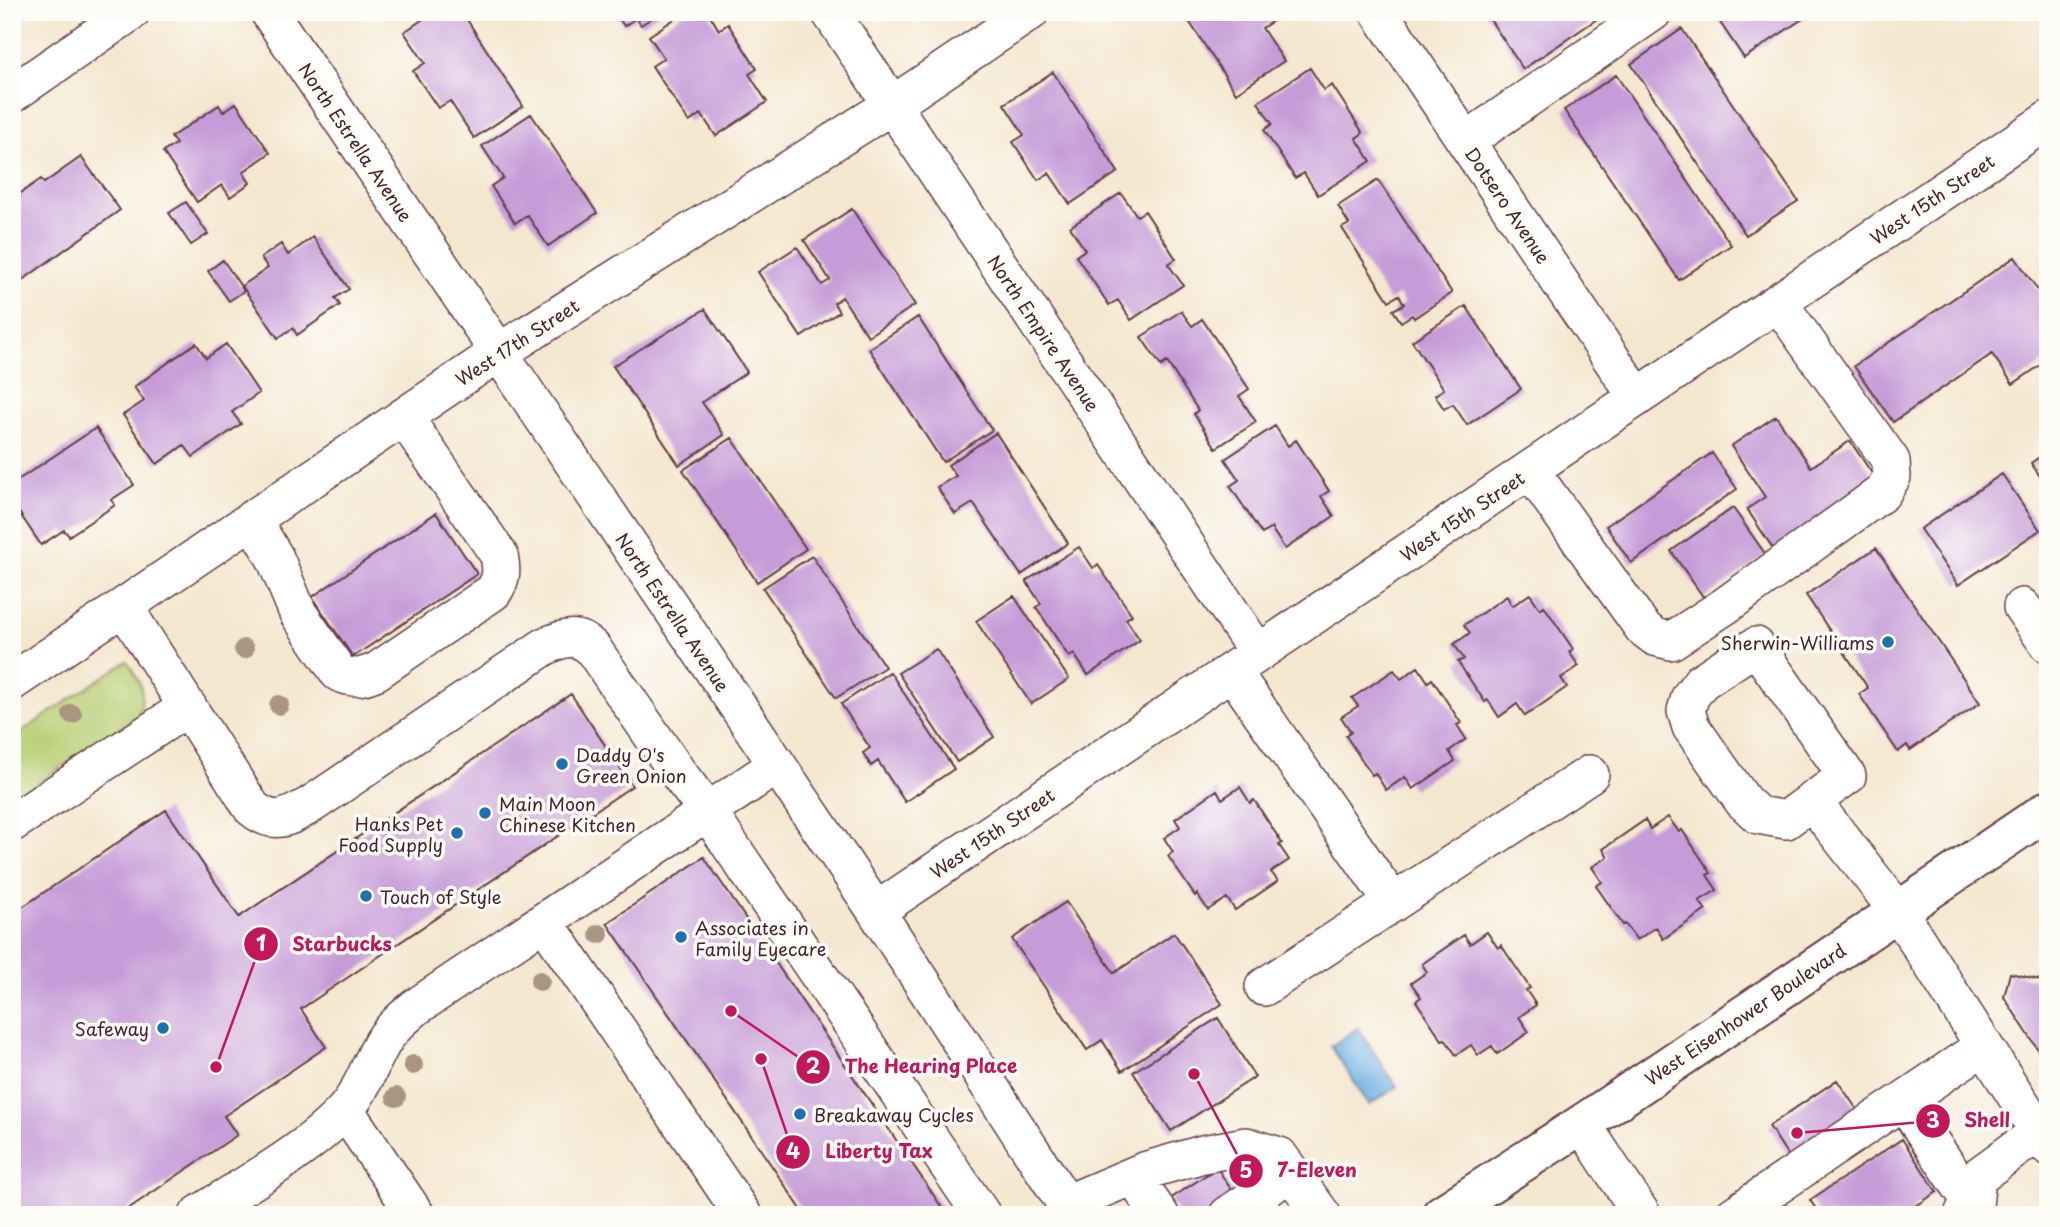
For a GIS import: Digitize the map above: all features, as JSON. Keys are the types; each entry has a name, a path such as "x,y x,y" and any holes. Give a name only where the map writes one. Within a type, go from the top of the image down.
{"highway":[{"name":"West Eisenhower Boulevard","path":"1441,1215 1582,1124 2048,810"}],"street":[{"path":"12,94 131,12"},
{"name":"North Estrella Avenue","path":"269,12 876,911 1070,1209"},
{"name":"North Empire Avenue","path":"830,12 892,105 1245,662 1393,903"},
{"name":"West 17th Street","path":"12,682 498,353 892,105 1030,12"},
{"name":"Dotsero Avenue","path":"1379,12 1637,397"},
{"path":"1465,141 1653,12"},
{"name":"West 15th Street","path":"876,911 2048,120"},
{"path":"1530,470 1643,628 1655,637 1671,641 1725,606 1882,493 1892,477 1891,461 1778,302"},
{"path":"252,519 275,558 298,613 340,673 350,679 377,671 493,592 501,581 499,555 404,417"},
{"path":"124,607 252,808 262,816 275,819 284,818 312,804 544,647 560,639 586,641 707,811 982,1215"},
{"path":"2022,607 2048,644"},
{"path":"1756,646 1847,776 1812,801 1786,820 1758,816 1743,801 1691,727 1686,710 1689,697 1702,682 1756,646"},
{"path":"12,823 188,707"},
{"path":"198,1215 317,1137 345,1110 363,1083 381,1044 396,1024 416,1007 777,765"},
{"path":"1264,987 1590,774"},
{"path":"1812,801 1898,911 2043,1139 1977,1177 1967,1210"},
{"path":"544,921 743,1215"},
{"path":"1734,1215 1984,1046"},
{"path":"1903,1101 1967,1210"},
{"path":"345,1110 416,1215"},
{"path":"1582,1124 1642,1215"},
{"path":"1070,1209 1133,1176 1203,1154 1246,1146 1279,1156 1322,1215"},
{"path":"1228,1215 1291,1172"},
{"path":"1133,1176 1160,1215"}],"green space":[{"path":"127,661 141,687 142,701 138,716 12,800 12,738"}],"water":[{"path":"1358,1028 1397,1087 1369,1105 1331,1046"}],"building":[{"path":"434,12 462,12 523,106 474,138 450,101 438,108 413,71 425,63 404,32"},
{"path":"615,12 661,12 641,25 636,18 624,26"},
{"path":"685,12 708,12 719,30 728,24 757,69 749,74 767,102 716,136 701,114 689,122 652,66 664,58 649,36"},
{"path":"1183,12 1267,12 1273,21 1262,28 1284,61 1236,93"},
{"path":"1485,12 1593,12 1597,19 1523,69"},
{"path":"1713,12 1813,12 1744,58"},
{"path":"1682,29 1798,201 1746,235 1631,64"},
{"path":"1310,68 1324,90 1332,85 1363,133 1356,138 1371,161 1318,195 1304,173 1295,178 1264,130 1272,124 1258,102"},
{"path":"1053,72 1118,172 1070,204 1049,173 1038,180 1013,142 1024,135 1004,104"},
{"path":"1616,75 1731,245 1679,280 1564,110"},
{"path":"236,103 270,153 243,172 250,183 230,197 222,185 197,202 163,152 176,144 171,137 219,105 223,112"},
{"path":"531,114 597,213 548,246 527,215 515,223 491,186 503,178 482,146"},
{"path":"81,157 120,210 13,287 12,199 41,179 44,183"},
{"path":"1378,180 1452,293 1414,318 1412,315 1401,322 1393,310 1404,304 1399,295 1389,301 1342,228 1349,224 1338,206"},
{"path":"1121,193 1137,216 1145,211 1176,259 1168,264 1183,285 1131,320 1118,300 1109,305 1076,256 1085,250 1070,227"},
{"path":"186,202 208,234 191,245 169,213"},
{"path":"852,209 915,305 868,336 842,297 834,303 839,312 801,337 758,272 797,247 822,285 830,280 804,240"},
{"path":"313,237 349,289 335,298 340,305 297,335 293,328 278,338 242,286 268,268 261,258 281,244 288,255"},
{"path":"2015,257 2048,305 2048,360 2013,384 1992,354 1893,422 1854,366"},
{"path":"223,260 244,291 229,301 208,271"},
{"path":"1466,306 1521,389 1467,425 1453,404 1444,409 1435,395 1444,389 1412,341"},
{"path":"705,309 747,372 702,402 724,435 679,465 613,366"},
{"path":"1181,311 1192,326 1202,319 1249,389 1239,396 1256,422 1216,448 1194,414 1198,410 1167,362 1161,366 1141,337"},
{"path":"918,317 992,430 943,462 869,349"},
{"path":"196,343 206,358 226,344 259,393 232,412 241,424 193,457 184,445 157,464 123,415 144,401 134,387"},
{"path":"1776,416 1811,467 1850,441 1880,485 1776,553 1747,509 1765,497 1731,446"},
{"path":"1275,426 1288,446 1296,440 1329,491 1321,496 1334,516 1285,549 1271,528 1262,534 1230,486 1239,480 1225,459"},
{"path":"96,428 134,485 111,500 115,505 69,536 64,530 41,545 12,502 12,484"},
{"path":"996,433 1068,543 1021,575 973,503 955,514 937,487 956,476 948,465"},
{"path":"732,438 806,549 757,582 683,470"},
{"path":"2048,451 2048,488 2031,463"},
{"path":"1712,453 1737,489 1631,563 1606,526"},
{"path":"2002,474 2040,530 1958,585 1920,529"},
{"path":"1733,508 1766,555 1704,598 1671,551"},
{"path":"436,513 477,574 353,657 312,597"},
{"path":"1079,547 1093,568 1098,565 1132,615 1126,619 1140,640 1088,675 1074,654 1069,657 1036,607 1041,604 1026,581"},
{"name":"Sherwin-Williams","path":"1876,548 1980,703 1910,750 1907,745 1898,752 1859,694 1868,688 1806,595"},
{"path":"812,556 885,667 836,698 763,588"},
{"path":"1530,594 1540,609 1544,606 1573,649 1569,652 1579,666 1561,678 1567,687 1525,716 1517,704 1499,717 1488,700 1485,702 1458,662 1464,659 1454,644 1470,633 1464,625 1507,596 1512,606"},
{"path":"1014,596 1069,679 1031,704 976,621"},
{"path":"936,649 994,737 957,762 898,673"},
{"path":"1418,667 1428,682 1432,679 1461,723 1457,725 1466,739 1449,751 1455,761 1413,789 1405,777 1386,790 1375,773 1372,775 1346,736 1351,732 1341,717 1358,706 1352,698 1394,670 1401,679"},
{"path":"890,672 954,769 905,802 878,761 871,766 863,753 870,748 841,704"},
{"name":"Safeway","path":"571,694 632,786 301,1009 326,1047 224,1116 237,1135 119,1215 12,1215 12,914 166,810 239,917"},
{"path":"1240,787 1250,803 1254,800 1282,843 1279,845 1289,860 1271,872 1278,881 1235,910 1227,898 1208,910 1197,894 1195,896 1168,856 1173,852 1164,838 1180,827 1175,819 1217,790 1222,799"},
{"path":"1668,817 1679,832 1682,830 1711,873 1707,875 1717,890 1699,901 1706,910 1663,939 1656,927 1637,940 1596,886 1602,882 1592,867 1608,857 1603,849 1645,820 1650,829"},
{"path":"704,857 947,1215 805,1215 607,923"},
{"path":"1066,902 1114,973 1174,933 1222,1004 1122,1071 1102,1040 1087,1050 1012,939"},
{"path":"1487,932 1498,948 1501,945 1530,988 1526,990 1536,1005 1519,1017 1529,1032 1497,1054 1492,1046 1478,1055 1471,1045 1456,1055 1445,1039 1442,1040 1416,1001 1421,997 1411,983 1427,972 1422,964 1464,935 1470,944"},
{"path":"2010,973 2048,982 2048,1065 2004,997"},
{"path":"1218,1018 1255,1077 1171,1131 1133,1072"},
{"path":"1837,1080 1858,1111 1789,1157 1769,1126"},
{"path":"1902,1139 1937,1192 1913,1208 1918,1215 1820,1215 1810,1200"},
{"path":"1217,1168 1238,1200 1214,1215 1180,1215 1170,1199"},
{"path":"1779,1196 1791,1215 1750,1215"}],"place":[{"name":"Sherwin-Williams","path":"1888,642"},
{"name":"Daddy O's Green Onion","path":"562,764"},
{"name":"Main Moon Chinese Kitchen","path":"485,813"},
{"name":"Hanks Pet Food Supply","path":"457,833"},
{"name":"Touch of Style","path":"366,896"},
{"name":"Associates in Family Eyecare","path":"681,937"},
{"name":"The Hearing Place","path":"731,1011"},
{"name":"Safeway","path":"163,1028"},
{"name":"Liberty Tax","path":"761,1059"},
{"name":"Starbucks","path":"216,1067"},
{"name":"7-Eleven","path":"1194,1074"},
{"name":"Breakaway Cycles","path":"800,1114"},
{"name":"Shell","path":"1797,1133"}]}
